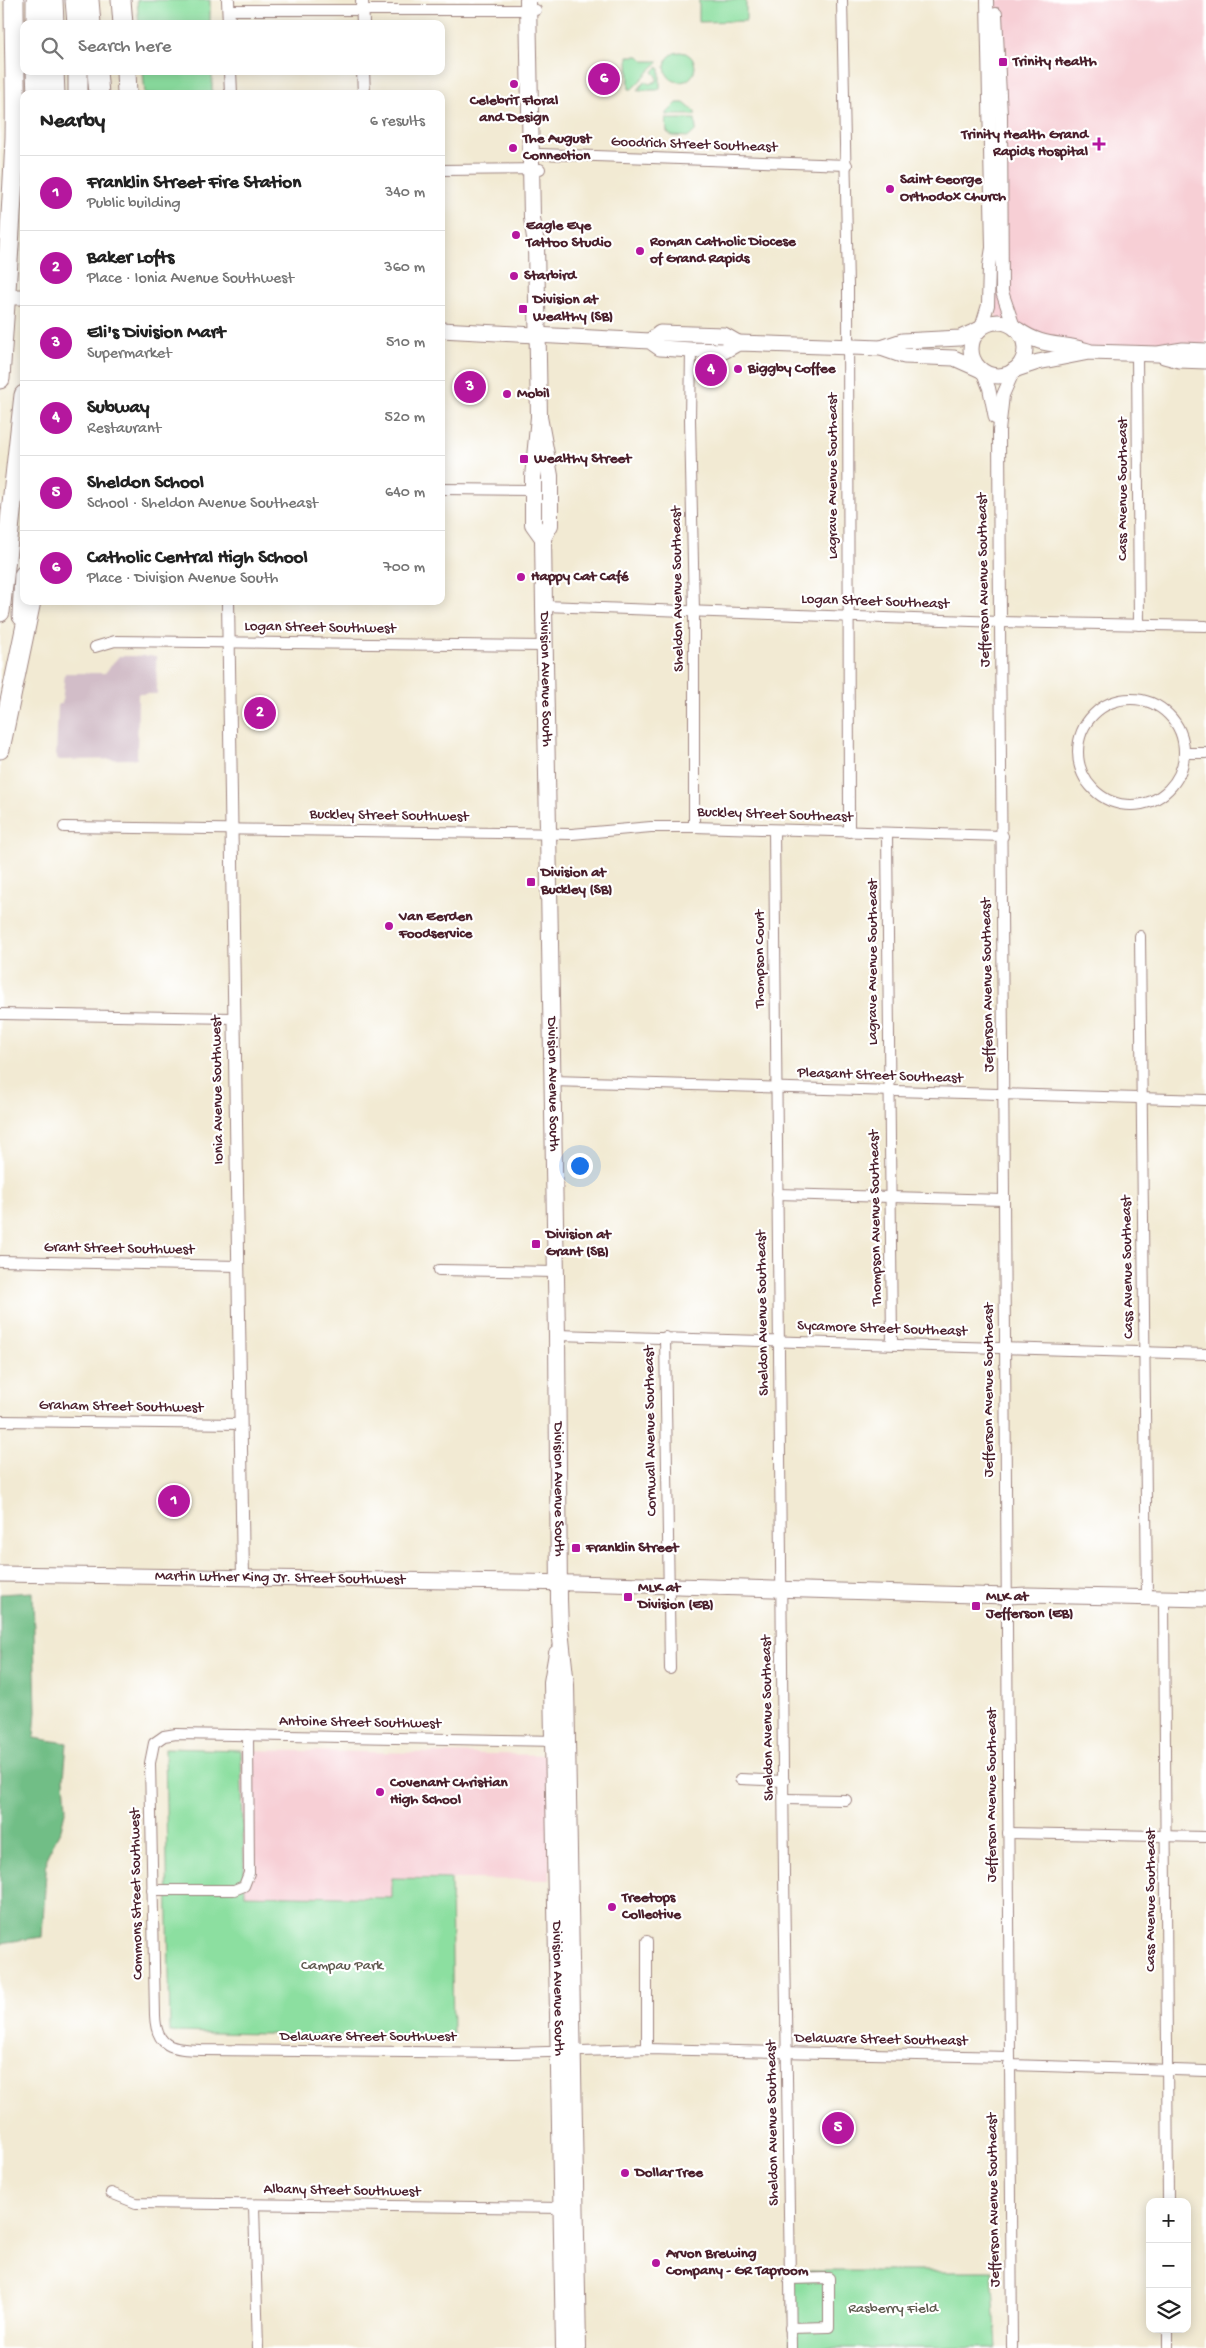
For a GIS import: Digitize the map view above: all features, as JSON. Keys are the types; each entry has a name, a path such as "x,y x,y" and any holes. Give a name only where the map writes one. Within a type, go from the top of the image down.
{"highway":[{"path":"0,379 2,296 10,249 15,137 14,0"},
{"path":"36,0 36,20"},
{"path":"53,0 54,20"},
{"path":"75,0 77,20"},
{"path":"89,0 92,20"},
{"path":"121,0 123,20"},
{"path":"36,75 37,90"},
{"path":"54,75 55,90"},
{"path":"78,75 78,90"},
{"path":"97,75 99,90"},
{"path":"126,75 127,90"},
{"path":"0,612 20,431"},
{"path":"21,649 23,605"},
{"path":"0,749 30,605"},
{"path":"16,675 42,605"}],"main road":[{"name":"Division Avenue South","path":"532,5 537,164 532,218 536,244 539,417 533,490 533,524 543,538"},
{"path":"2,296 20,297"},
{"path":"881,348 902,341 960,338 996,322 1006,323 1034,341 1044,344 1075,347 1089,352"},
{"path":"980,328 972,340 971,346 973,359 981,370"},
{"path":"1014,328 1023,339 1025,346 1023,359 1014,370"},
{"path":"445,330 650,341 660,348 691,350 724,351 738,343"},
{"path":"650,341 660,333 670,333 724,335 738,343 881,348 904,356 954,358 995,375 1005,374 1038,362 1089,352 1158,354 1183,350 1206,350"},
{"path":"1158,354 1179,360 1206,361"},
{"name":"Division Avenue South","path":"539,417 550,476 550,525 543,538 544,646 557,1336 559,1583 560,1630 566,1685 560,1741 568,2208 564,2348"},
{"name":"Martin Luther King Jr. Street Southwest","path":"0,1574 559,1583 1007,1596 1206,1599"},
{"name":"Division Avenue South","path":"568,2208 578,2348"}],"street":[{"name":"Lagrave Avenue Southeast","path":"842,0 848,347 847,616 849,832"},
{"path":"980,328 988,305 988,266 992,248 987,0"},
{"path":"995,0 1001,115 1002,292 1014,328"},
{"path":"229,20 228,5 363,12 532,5"},
{"path":"230,75 231,90"},
{"path":"363,75 364,90"},
{"name":"Goodrich Street Southeast","path":"445,170 537,164 846,165"},
{"name":"Sheldon Avenue Southeast","path":"691,350 694,827"},
{"name":"Cass Avenue Southeast","path":"1137,353 1139,625"},
{"name":"Jefferson Avenue Southeast","path":"981,370 989,388 999,431"},
{"name":"Jefferson Avenue Southeast","path":"1012,2348 999,431 1002,395 1014,370"},
{"path":"445,490 533,490"},
{"name":"Ionia Avenue Southwest","path":"228,605 243,1578"},
{"name":"Logan Street Southeast","path":"544,606 1000,622 1206,626"},
{"name":"Logan Street Southwest","path":"95,648 115,641 544,646"},
{"path":"1126,699 1141,700 1155,705 1168,713 1180,732 1184,753 1179,774 1168,790 1156,799 1143,804 1129,805 1115,802 1102,796 1092,787 1084,776 1079,762 1078,748 1082,734 1094,716 1112,703 1126,699"},
{"path":"1184,753 1206,753"},
{"name":"Buckley Street Southwest","path":"64,827 547,833"},
{"name":"Buckley Street Southeast","path":"547,833 572,834 651,827 694,827 1003,836"},
{"name":"Thompson Court","path":"774,830 776,1088"},
{"name":"Lagrave Avenue Southeast","path":"887,834 889,1091"},
{"name":"Cass Avenue Southeast","path":"1140,936 1140,1098 1148,1598"},
{"path":"0,1014 233,1018"},
{"name":"Pleasant Street Southeast","path":"552,1081 1206,1100"},
{"name":"Sheldon Avenue Southeast","path":"776,1088 791,2348"},
{"name":"Thompson Avenue Southeast","path":"889,1091 892,1344"},
{"path":"777,1194 1004,1200"},
{"name":"Grant Street Southwest","path":"0,1261 238,1266"},
{"path":"439,1270 555,1272"},
{"name":"Sycamore Street Southeast","path":"557,1336 665,1337 1206,1354"},
{"name":"Cornwall Avenue Southeast","path":"665,1337 670,1669"},
{"name":"Graham Street Southwest","path":"0,1421 241,1424"},
{"name":"Cass Avenue Southeast","path":"1164,1598 1168,2198"},
{"name":"Antoine Street Southwest","path":"154,1743 164,1736 176,1734 560,1741"},
{"path":"152,1890 234,1890 244,1886 249,1874 248,1736"},
{"name":"Commons Street Southwest","path":"154,1743 150,1763 155,2029 157,2035 164,2042"},
{"path":"740,1779 784,1781"},
{"path":"784,1799 846,1800"},
{"path":"1008,1832 1206,1837"},
{"path":"647,1941 647,2049"},
{"name":"Delaware Street Southwest","path":"164,2042 177,2049 201,2050 514,2053 566,2050"},
{"name":"Delaware Street Southeast","path":"566,2050 647,2049 1009,2061 1167,2071 1206,2071"},
{"name":"Albany Street Southwest","path":"110,2193 136,2203 254,2206 568,2208"},
{"path":"254,2206 258,2348"},
{"path":"789,2279 829,2278 829,2327 790,2328"},
{"path":"1168,2333 1168,2348"}],"shaded area":[{"name":"Trinity Health Grand Rapids Hospital","path":"993,0 1206,0 1206,356 1089,352 996,322"},
{"path":"119,656 156,656 157,694 138,694 137,759 56,760 58,704 62,704 65,673 105,673"},
{"path":"241,1750 548,1755 550,1880 392,1878 392,1898 244,1895"}],"green space":[{"path":"137,0 210,0 210,20 139,20"},
{"path":"699,0 746,0 746,21 699,22"},
{"path":"680,52 686,53 694,61 694,73 686,81 680,82 674,81 666,73 665,67 666,61 674,53"},
{"path":"628,56 639,56 644,61 659,61 632,89 629,89"},
{"path":"657,67 660,69 660,88 657,90 638,90 645,81 649,84 657,81 657,76 653,72"},
{"path":"143,75 212,75 212,90 145,90"},
{"path":"677,103 684,103 695,112 695,115 667,115"},
{"path":"666,119 695,119 696,130 689,137 672,136 667,132"},
{"path":"33,1592 36,1711 34,1738 67,1743 64,1778 66,1808 61,1829 47,1856 42,1937 0,1943 0,1594"},
{"name":"Campau Park","path":"165,1748 241,1750 245,1895 392,1898 392,1878 451,1879 453,2038 170,2032"},
{"name":"Rasberry Field","path":"789,2271 992,2271 997,2348 791,2348"}],"place":[{"name":"Trinity Health","path":"1003,62"},
{"name":"Catholic Central High School","path":"604,79"},
{"name":"CelebriT Floral and Design","path":"514,84"},
{"name":"Trinity Health Grand Rapids Hospital","path":"1099,144"},
{"name":"The August Connection","path":"513,148"},
{"name":"Saint George Orthodox Church","path":"890,189"},
{"name":"Eagle Eye Tattoo Studio","path":"516,235"},
{"name":"Roman Catholic Diocese of Grand Rapids","path":"640,251"},
{"name":"Starbird","path":"514,276"},
{"name":"Division at Wealthy (SB)","path":"523,309"},
{"name":"Biggby Coffee","path":"738,369"},
{"name":"Subway","path":"711,370"},
{"name":"Eli's Division Mart","path":"470,387"},
{"name":"Mobil","path":"507,394"},
{"name":"Wealthy Street","path":"524,459"},
{"name":"Happy Cat Café","path":"521,577"},
{"name":"Baker Lofts","path":"260,713"},
{"name":"Division at Buckley (SB)","path":"531,882"},
{"name":"Van Eerden Foodservice","path":"389,926"},
{"name":"Division at Grant (SB)","path":"536,1244"},
{"name":"Franklin Street Fire Station","path":"174,1501"},
{"name":"Franklin Street","path":"576,1548"},
{"name":"MLK at Division (EB)","path":"628,1597"},
{"name":"MLK at Jefferson (EB)","path":"976,1606"},
{"name":"Covenant Christian High School","path":"380,1792"},
{"name":"Treetops Collective","path":"612,1907"},
{"name":"Sheldon School","path":"838,2128"},
{"name":"Dollar Tree","path":"625,2173"},
{"name":"Arvon Brewing Company - GR Taproom","path":"656,2263"}]}
